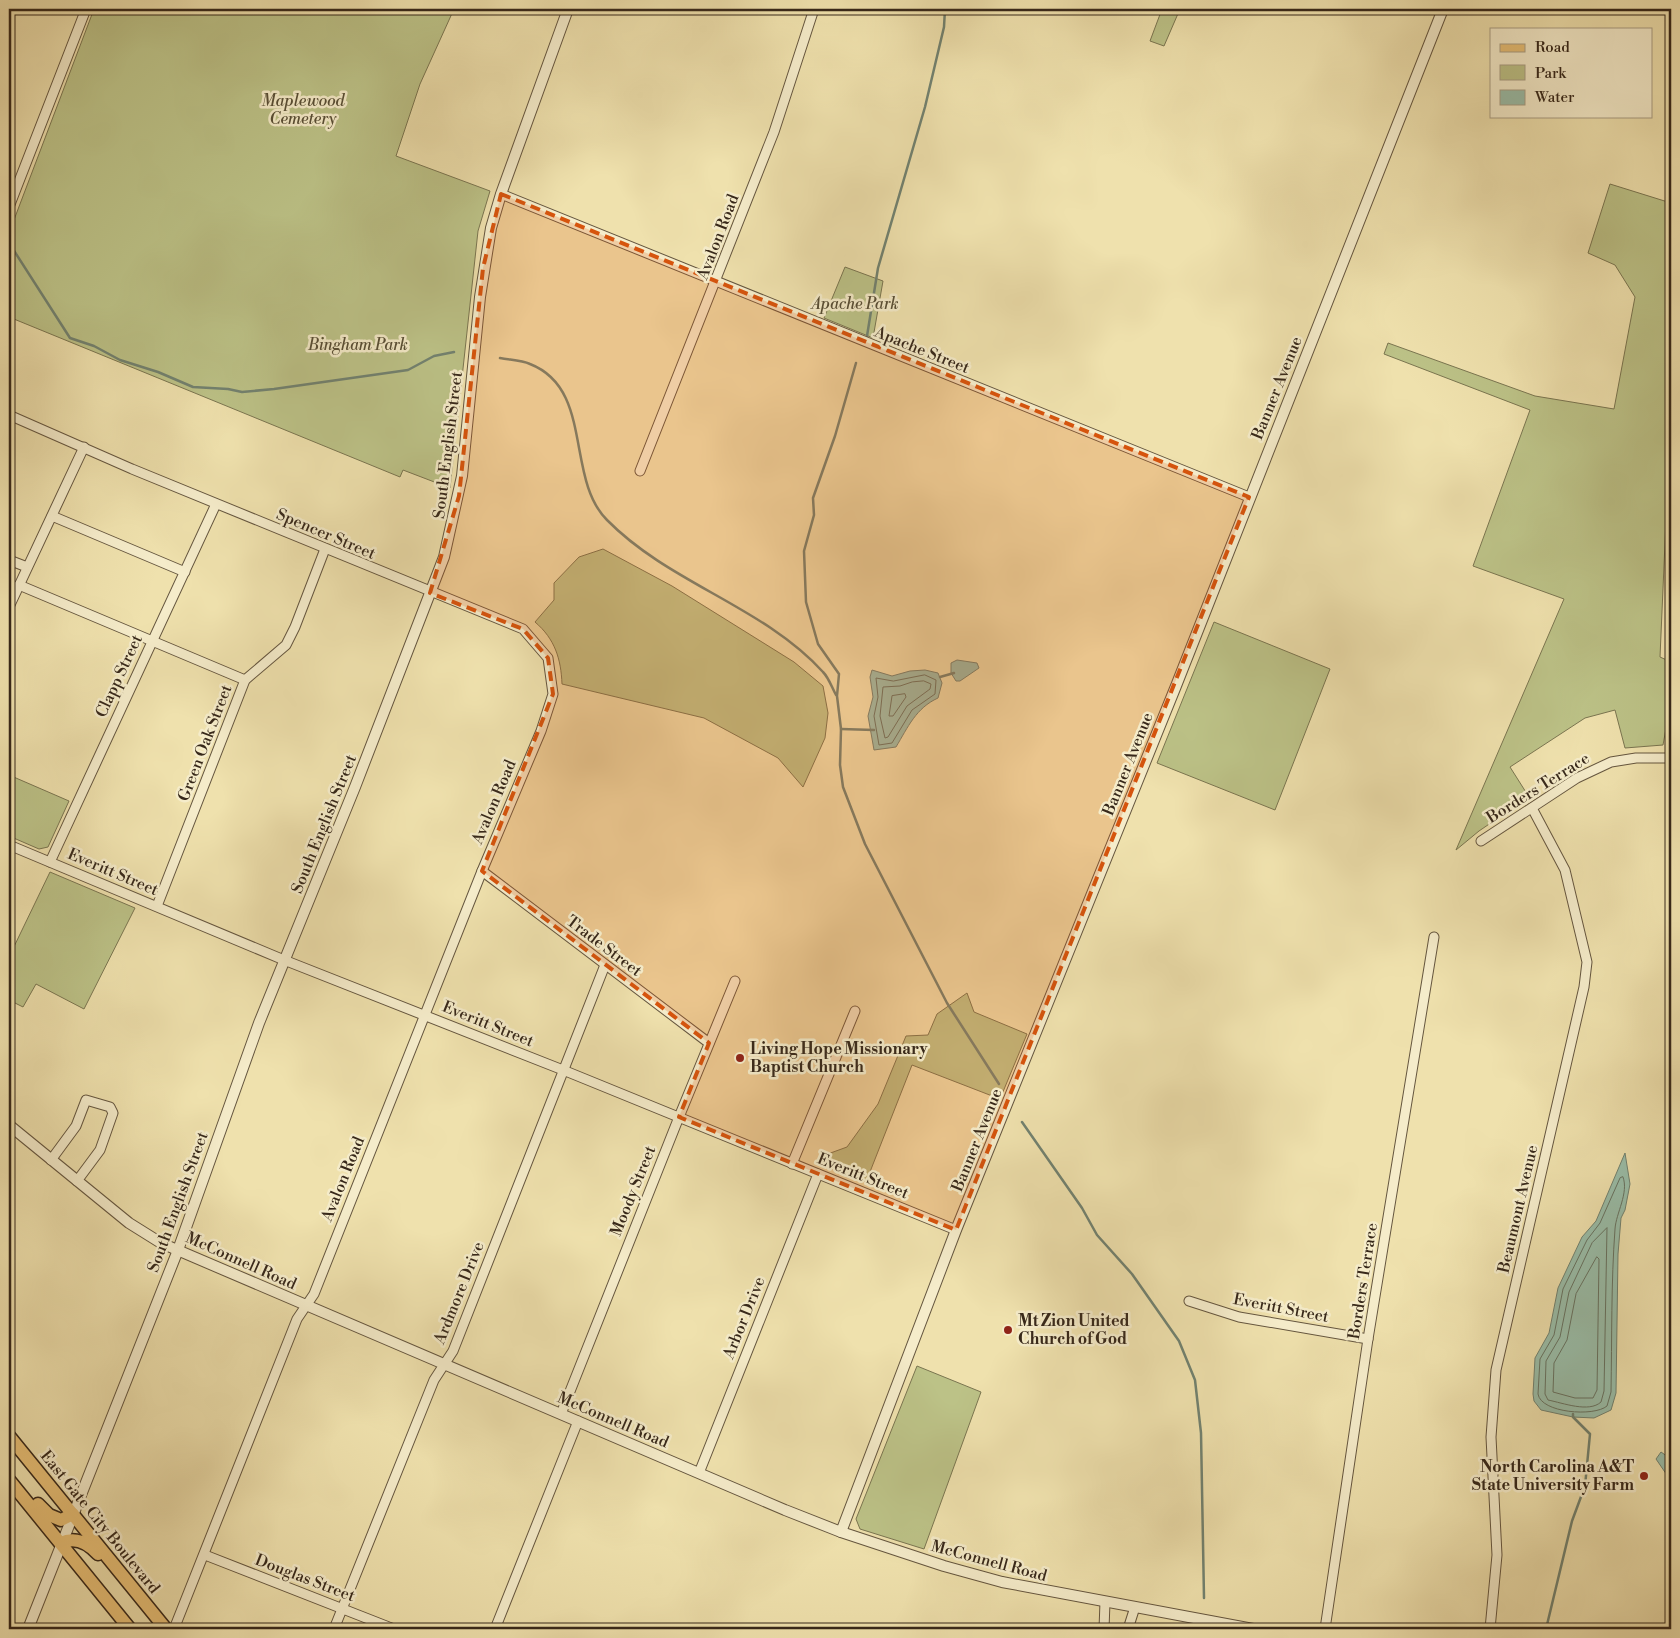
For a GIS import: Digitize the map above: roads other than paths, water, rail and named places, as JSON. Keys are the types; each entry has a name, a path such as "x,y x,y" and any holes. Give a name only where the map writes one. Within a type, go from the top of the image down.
{"main road":[{"name":"East Gate City Boulevard","path":"9,1436 166,1629"},
{"path":"9,1478 49,1515 61,1520 73,1514"},
{"path":"9,1478 130,1629"},
{"path":"61,1544 65,1541 81,1541 93,1548 117,1578 137,1593"}],"street":[{"path":"9,208 86,9"},
{"name":"South English Street","path":"28,1629 178,1250 229,1106 284,960 355,787 451,534 459,496 483,268 501,194 568,9"},
{"name":"Avalon Road","path":"640,472 717,282 774,132 814,9"},
{"name":"Banner Avenue","path":"841,1532 956,1230 1176,686 1443,9"},
{"name":"Apache Street","path":"501,194 1249,497"},
{"name":"Spencer Street","path":"9,415 216,504 430,593 523,629 548,658 553,694 538,737"},
{"path":"9,607 84,447"},
{"name":"Clapp Street","path":"50,862 216,504"},
{"path":"52,516 185,572"},
{"name":"Green Oak Street","path":"157,906 245,680 286,645 295,628 325,549"},
{"path":"9,560 27,567"},
{"path":"19,585 245,680"},
{"name":"Avalon Road","path":"174,1629 205,1555 297,1319 314,1294 424,1015 538,737"},
{"name":"Borders Terrace","path":"1481,841 1577,778 1612,762 1636,758 1671,758"},
{"name":"Beaumont Avenue","path":"1490,1629 1497,1555 1491,1437 1496,1370 1584,987 1587,962 1565,870 1532,808"},
{"name":"Everitt Street","path":"9,845 284,960 563,1070 956,1230"},
{"name":"Trade Street","path":"482,871 604,965 710,1043"},
{"name":"Borders Terrace","path":"1325,1629 1368,1339 1434,937"},
{"name":"Ardmore Drive","path":"334,1629 434,1380 453,1351 604,965"},
{"name":"Moody Street","path":"561,1414 735,980"},
{"path":"792,1164 855,1011"},
{"path":"51,1160 76,1126 86,1100 110,1107 113,1113 100,1150 77,1182"},
{"name":"McConnell Road","path":"9,1125 77,1182 130,1223 161,1243 578,1422 841,1532 964,1573 1040,1590 1253,1629"},
{"name":"Arbor Drive","path":"699,1473 818,1174"},
{"name":"Everitt Street","path":"1189,1301 1239,1317 1368,1339"},
{"path":"495,1629 578,1422"},
{"name":"Douglas Street","path":"205,1555 394,1629"},
{"path":"1104,1629 1105,1602"},
{"path":"1128,1629 1135,1607"}],"water":[{"path":"957,660 977,663 979,668 960,681 956,681 951,673 951,663"},
{"path":"872,670 892,676 910,671 925,670 938,673 942,683 938,698 930,702 918,713 896,747 874,750 868,716 873,697 870,677"},
{"path":"1625,1153 1630,1184 1625,1210 1621,1218 1618,1254 1616,1393 1611,1410 1594,1418 1573,1417 1541,1410 1534,1401 1533,1394 1535,1358 1549,1333 1558,1288 1582,1237 1596,1221"},
{"path":"1661,1452 1671,1459 1671,1481 1656,1459"}],"waterway":[{"path":"867,336 878,268 925,107 944,27 945,9"},
{"path":"11,246 70,338 94,346 120,360 158,372 193,387 228,389 242,392 274,389 408,370 434,356 454,352"},
{"path":"500,358 530,364 550,376 563,393 571,413 586,481 594,502 607,520 632,542 659,561 773,629 799,649 825,674 836,695"},
{"path":"856,363 835,436 813,498 814,515 804,551 806,602 818,644 839,674 837,696 841,729 840,765 843,787 865,844 947,1003 999,1084"},
{"path":"940,677 954,673"},
{"path":"841,729 874,730"},
{"path":"1022,1122 1082,1208 1097,1235 1132,1274 1179,1341 1195,1380 1201,1433 1204,1598"},
{"path":"1546,1629 1572,1521 1585,1486 1590,1434 1573,1417 1573,1414"}],"place":[{"name":"Living Hope Missionary Baptist Church","path":"740,1058"},
{"name":"Mt Zion United Church of God","path":"1008,1330"},
{"name":"North Carolina A&T State University Farm","path":"1644,1476"}],"park label":[{"name":"Maplewood Cemetery","path":"303,110"},
{"name":"Apache Park","path":"855,304"},
{"name":"Bingham Park","path":"358,345"}]}
